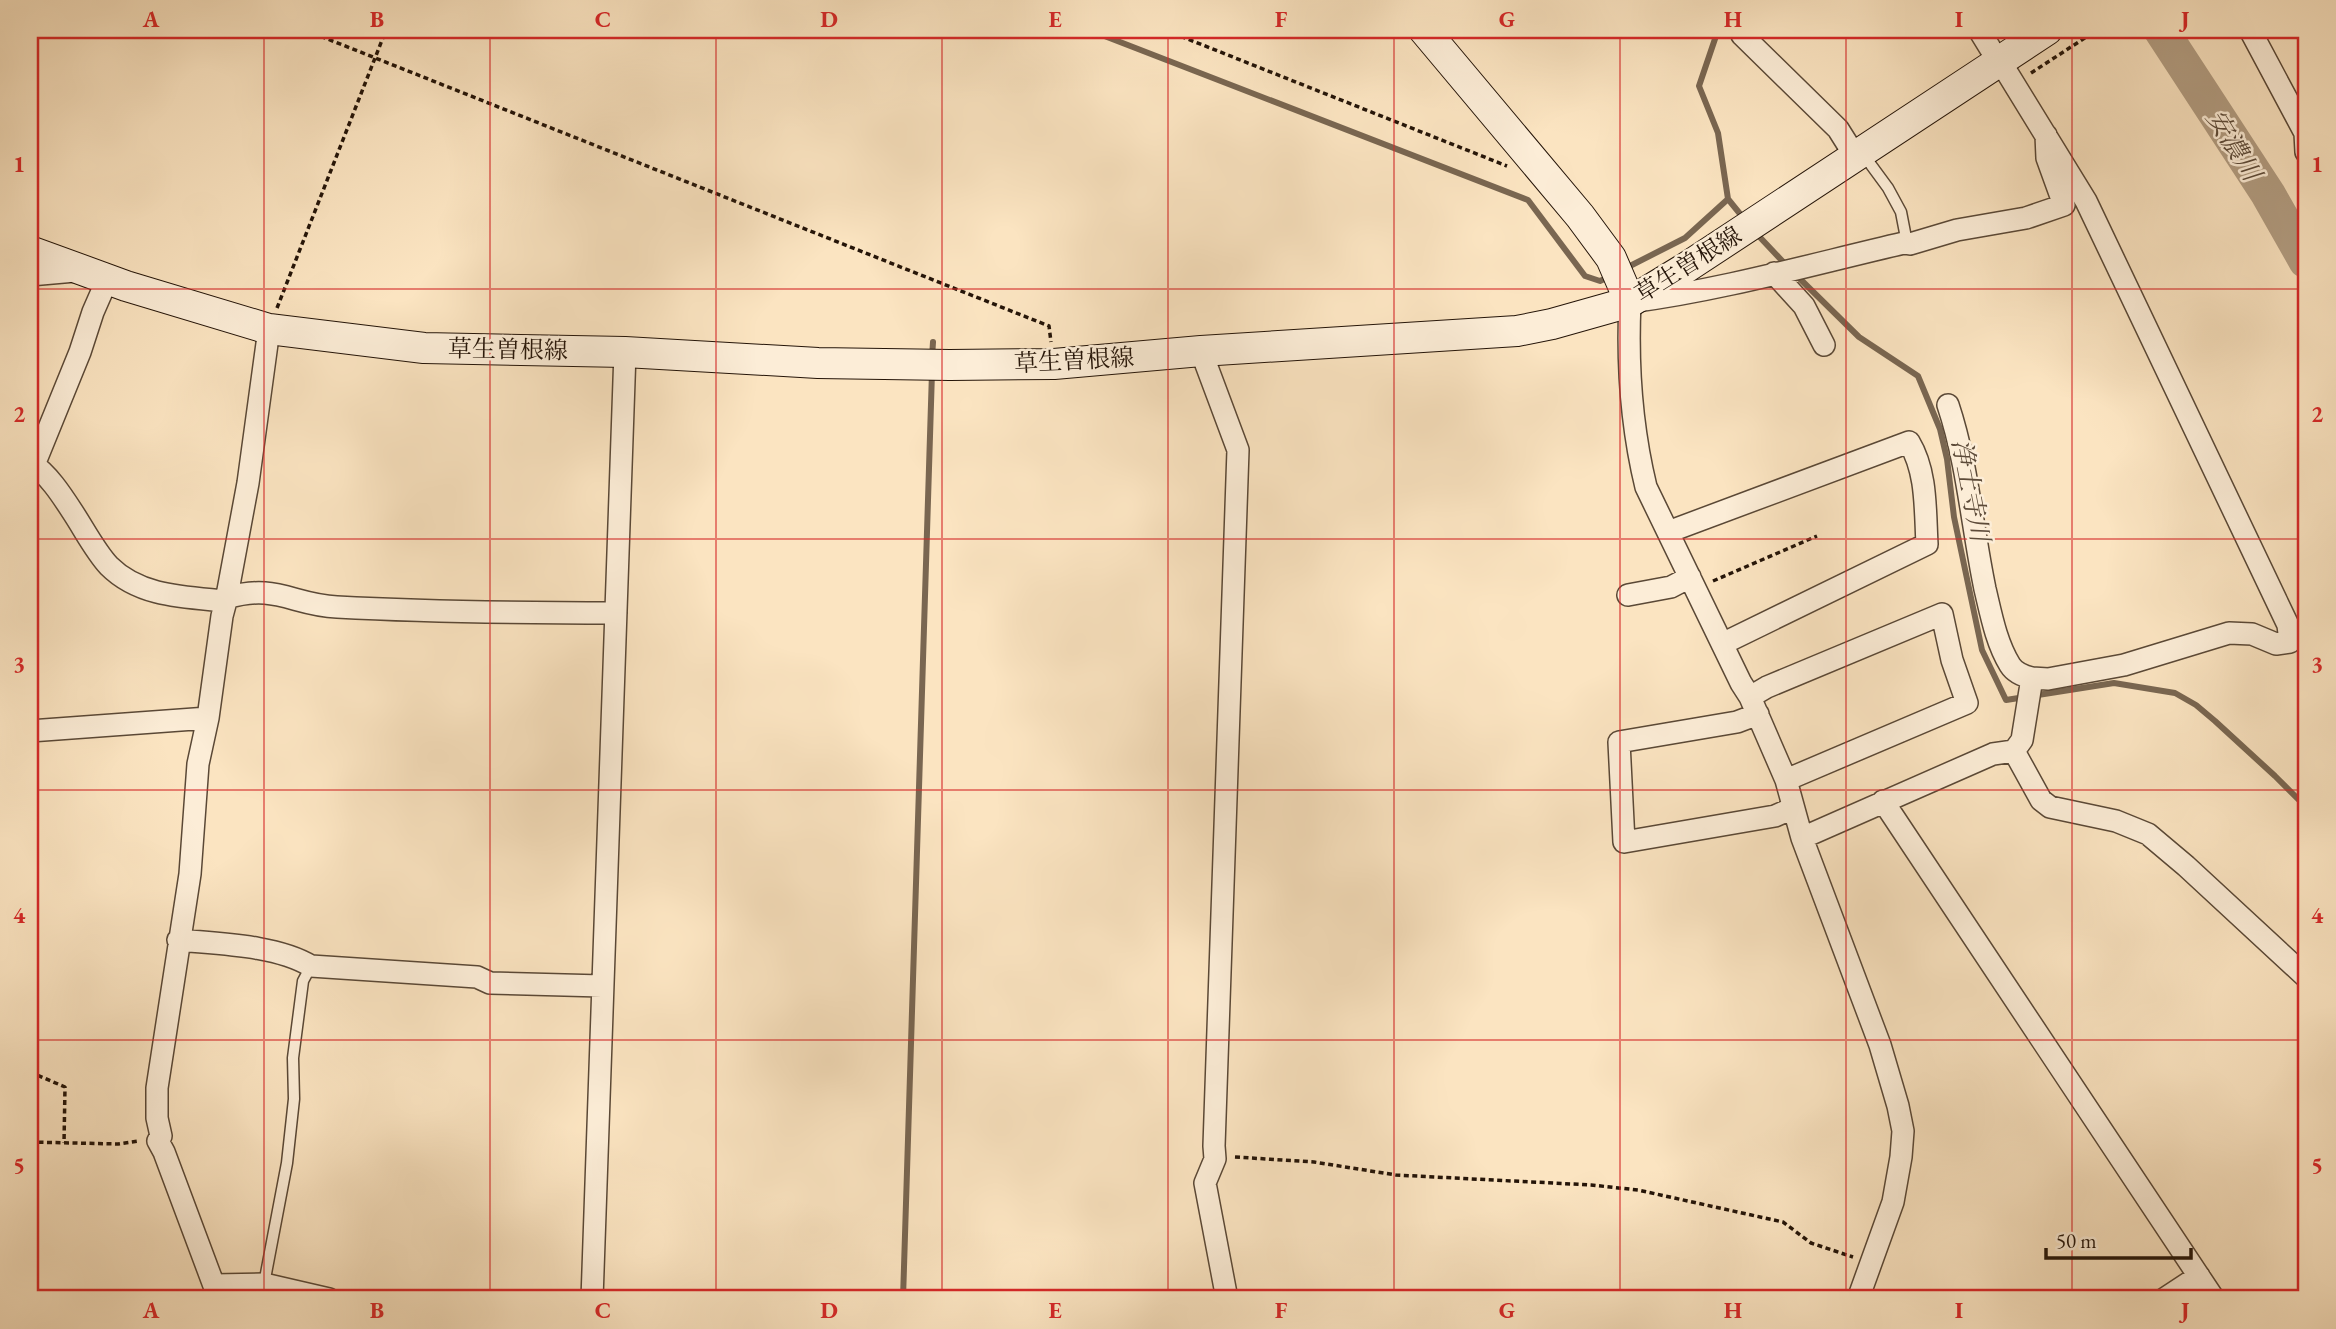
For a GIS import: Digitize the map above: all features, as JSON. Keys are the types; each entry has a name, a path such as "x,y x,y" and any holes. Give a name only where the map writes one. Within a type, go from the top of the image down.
{"main road":[{"path":"1423,30 1580,216 1611,258 1630,302"},
{"name":"草生曽根線","path":"30,251 94,275 269,329 424,348 625,352 818,363 1054,364 1201,351 1517,331 1630,302 1858,154 2004,69 2047,30"}],"street":[{"path":"1747,30 1742,34 1838,128 1858,154"},
{"path":"1948,405 1964,462 1970,514 1995,631 2011,667 2022,675 2031,680 2048,679 2124,664 2229,633 2252,634 2276,644 2290,642 2288,625 2086,201 1979,30"},
{"path":"2250,30 2306,140"},
{"path":"1858,1299 1893,1202 1903,1131 1888,1068 1802,838 1786,780 1754,705 1646,487 1630,402 1630,302 1688,294 1957,230 2026,218 2064,205 2047,158 2046,135"},
{"path":"1775,272 1804,306 1824,345"},
{"path":"30,275 94,275 93,312 80,352 32,464 65,500 108,564 134,585 165,595 227,600 254,591 333,607 616,613"},
{"path":"269,329 248,483 222,616 208,718 198,764 190,874 157,1088 157,1118 161,1136 158,1141 217,1292 264,1284 329,1299"},
{"path":"1201,351 1238,450 1215,1159 1205,1183 1227,1299"},
{"path":"592,1299 625,352"},
{"path":"1668,532 1909,442 1918,456 1924,488 1927,544 1723,644"},
{"path":"1628,595 1693,583"},
{"path":"1786,780 1967,703 1952,660 1942,614 1768,687 1737,722 1619,742 1624,842 1775,816 1793,808"},
{"path":"1802,838 1993,754 2014,751 2022,740 2031,680"},
{"path":"30,732 208,718"},
{"path":"2014,751 2041,800 2050,807 2116,821 2148,834 2306,977"},
{"path":"1883,802 2214,1299"},
{"path":"178,940 243,946 300,959 311,966 477,977 489,983 602,986"},
{"path":"2164,1299 2199,1276"}],"lane":[{"path":"1858,154 1888,188 1901,212 1907,243"},
{"path":"264,1284 288,1163 294,1099 292,1058 303,981 311,966"}],"path":[{"path":"305,30 1049,326"},
{"path":"269,329 386,30"},
{"path":"1165,30 1522,172 1538,166"},
{"path":"2004,69 2097,30"},
{"path":"1693,583 1817,536"},
{"path":"30,1072 65,1087 64,1143"},
{"path":"30,1142 118,1144 158,1141"},
{"path":"1215,1159 1231,1157 1314,1162 1396,1175 1638,1190 1783,1222 1825,1250 1872,1261"}],"waterway":[{"path":"1089,30 1528,200 1585,276 1600,281 1611,276"},
{"name":"浄土寺川","path":"1714,30 1717,33 1699,86 1718,133 1728,199 1745,220"},
{"name":"安濃川","path":"2161,30 2268,194 2306,261"},
{"path":"1624,269 1685,238 1728,199"},
{"name":"浄土寺川","path":"1754,231 1787,266"},
{"name":"浄土寺川","path":"1795,274 1859,337 1918,376 1940,429 1947,459 1954,517 1982,650 2006,700 2114,683 2175,693 2196,705 2215,721 2306,807"},
{"path":"932,358 933,342"},
{"path":"903,1299 932,372"}]}
